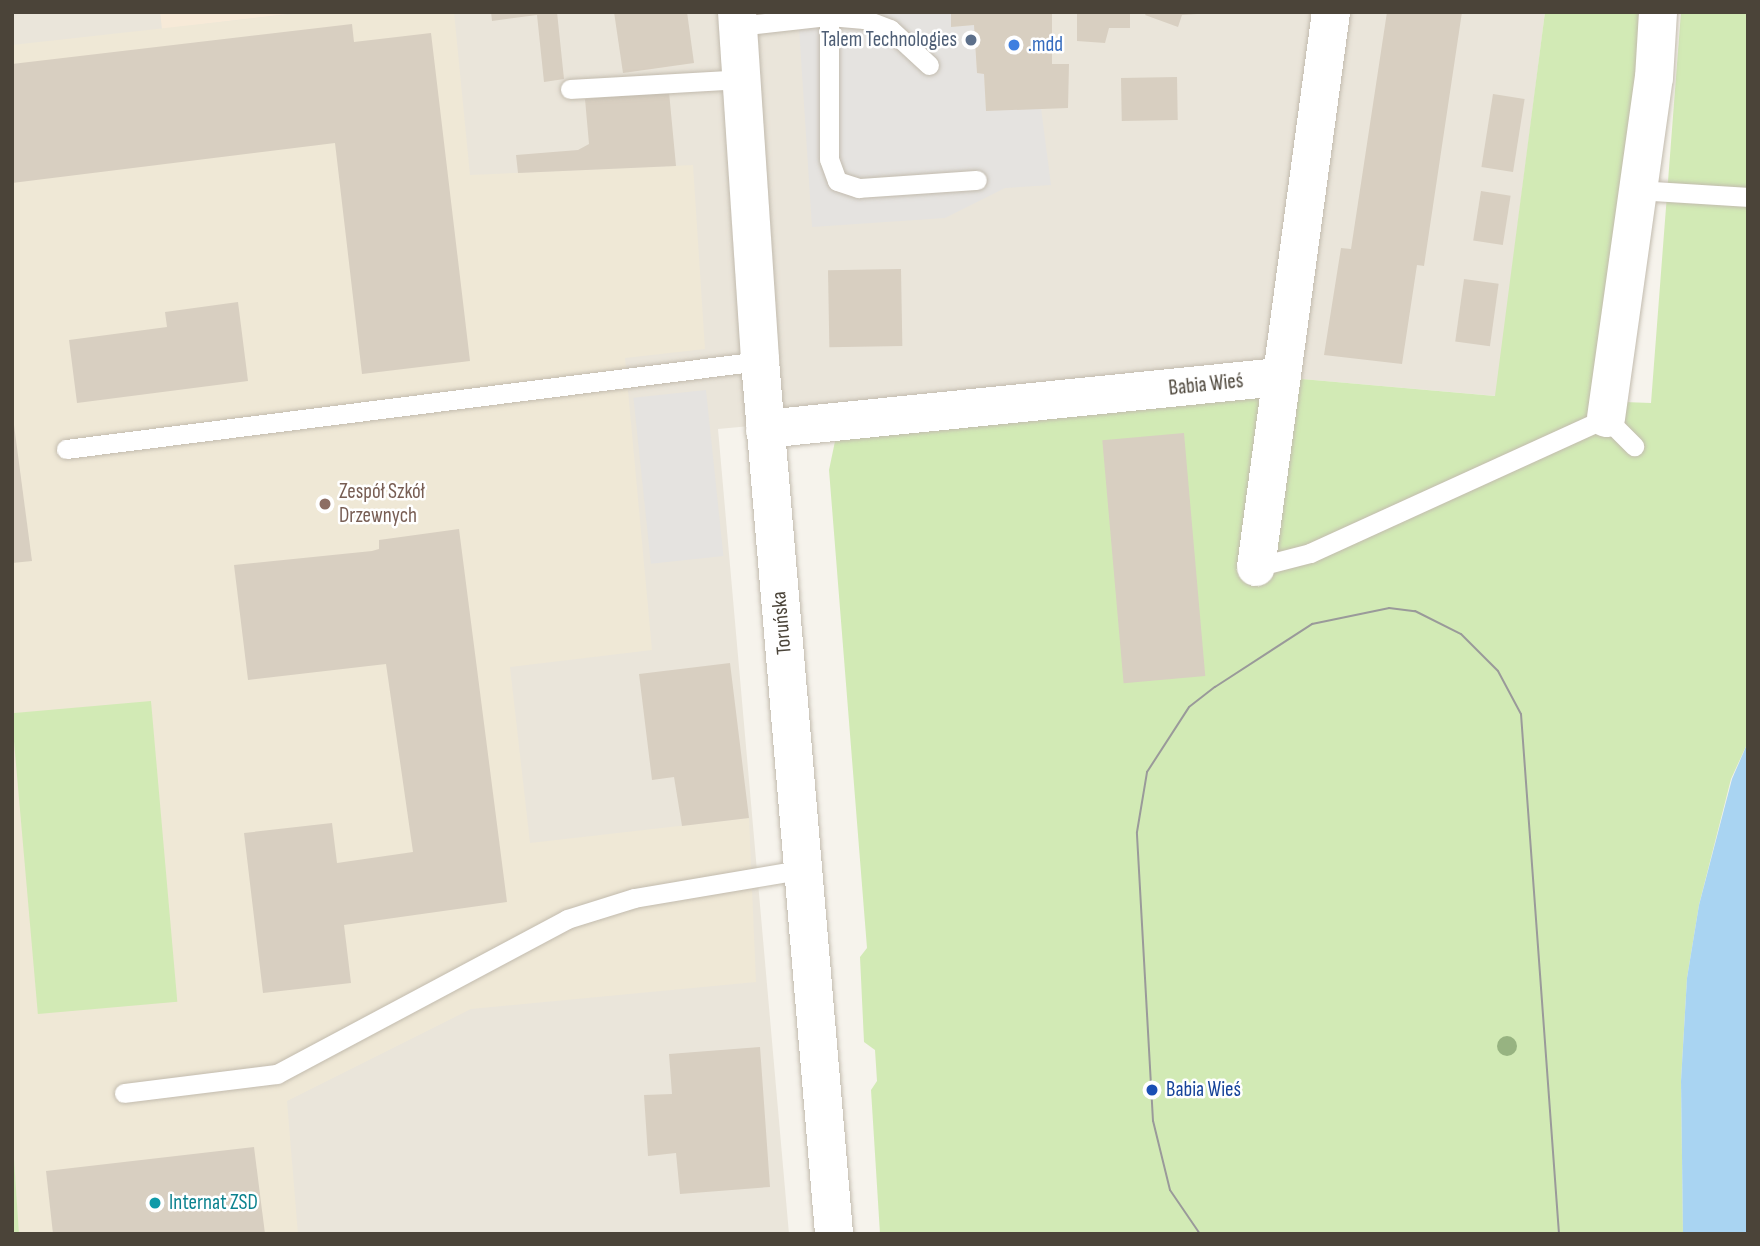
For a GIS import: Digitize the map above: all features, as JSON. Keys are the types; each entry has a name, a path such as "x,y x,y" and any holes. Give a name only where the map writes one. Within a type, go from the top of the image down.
{"street":[{"path":"1256,567 1279,377 1331,12"},
{"path":"1606,418 1654,78 1658,12"},
{"name":"Toruńska","path":"738,19 765,429 834,1234"},
{"name":"Babia Wieś","path":"765,429 1279,377"}],"lane":[{"path":"738,19 829,16 864,19 890,29 929,65"},
{"path":"829,16 829,159 837,181 859,188 977,180"},
{"path":"570,89 741,79"},
{"path":"1638,190 1748,197"},
{"path":"66,449 760,362"},
{"path":"1256,567 1310,553 1606,418 1634,446"},
{"path":"124,1093 277,1074 567,919 634,898 804,869"}],"shaded area":[{"path":"12,12 1545,12 1496,396 1279,377 718,429 789,1234 19,1234 12,1129"},
{"path":"160,12 305,12 162,29"},
{"name":"Zespół Szkół Drzewnych","path":"311,12 454,12 470,175 693,165 705,349 625,358 652,650 510,667 530,843 749,818 756,982 471,1009 287,1101 298,1234 19,1234 12,1129 12,45"},
{"path":"798,12 951,12 951,27 974,25 977,73 984,74 986,110 1041,108 1051,185 1005,188 945,218 812,227"},
{"path":"706,390 723,556 651,564 633,398"}],"green space":[{"path":"1545,12 1645,12 1597,401 1651,403 1681,12 1748,12 1748,742 1731,779 1699,905 1687,978 1681,1081 1683,1234 880,1234 871,1090 877,1081 875,1050 864,1042 860,957 867,948 829,470 839,422 1279,377 1495,396"},
{"path":"151,701 177,1002 38,1014 12,713"},
{"path":"12,1129 19,1234 12,1234"}],"water":[{"path":"1748,742 1748,1234 1683,1234 1681,1081 1687,978 1699,905 1732,779"}],"building":[{"path":"491,12 557,12 564,79 544,82 537,15 492,21"},
{"path":"614,12 687,12 694,63 623,73"},
{"name":".mdd","path":"951,12 1052,12 1052,64 1069,64 1068,108 986,111 984,74 977,73 974,25 951,27"},
{"path":"1077,12 1130,12 1130,28 1109,28 1105,43 1077,41"},
{"path":"1147,12 1197,14 1182,15 1178,27 1145,15"},
{"path":"1387,12 1462,12 1424,266 1417,265 1402,364 1324,355 1341,248 1351,249"},
{"path":"352,24 354,42 431,33 470,361 362,374 335,143 12,183 12,64"},
{"path":"1177,77 1178,120 1122,121 1121,78"},
{"path":"669,92 676,166 518,173 516,155 578,150 589,144 585,99"},
{"path":"1493,94 1525,99 1513,172 1481,167"},
{"path":"1481,191 1511,196 1503,245 1473,240"},
{"path":"901,269 902,346 829,347 828,270"},
{"path":"1464,279 1499,284 1490,346 1455,341"},
{"path":"238,302 248,381 77,403 69,340 167,327 165,312"},
{"path":"12,410 32,561 12,563"},
{"path":"1184,433 1205,676 1124,683 1102,440"},
{"path":"459,529 507,902 344,925 351,983 263,993 244,833 332,823 337,863 413,852 386,664 248,680 234,565 372,551 379,549 379,540"},
{"path":"730,663 749,818 682,826 674,777 652,780 639,674"},
{"path":"760,1047 770,1187 680,1194 676,1153 648,1156 644,1095 672,1094 669,1054"},
{"name":"Internat ZSD","path":"254,1147 265,1234 53,1234 46,1171"}],"tram line":[{"path":"1200,1234 1170,1190 1153,1121 1137,832 1147,772 1189,707 1215,687 1312,624 1389,608 1415,611 1461,634 1498,671 1521,714 1559,1234"}],"place":[{"name":"Talem Technologies","path":"971,40"},
{"name":".mdd","path":"1014,45"},
{"name":"Zespół Szkół Drzewnych","path":"325,504"},
{"name":"Babia Wieś","path":"1152,1090"},
{"name":"Internat ZSD","path":"155,1203"}]}
